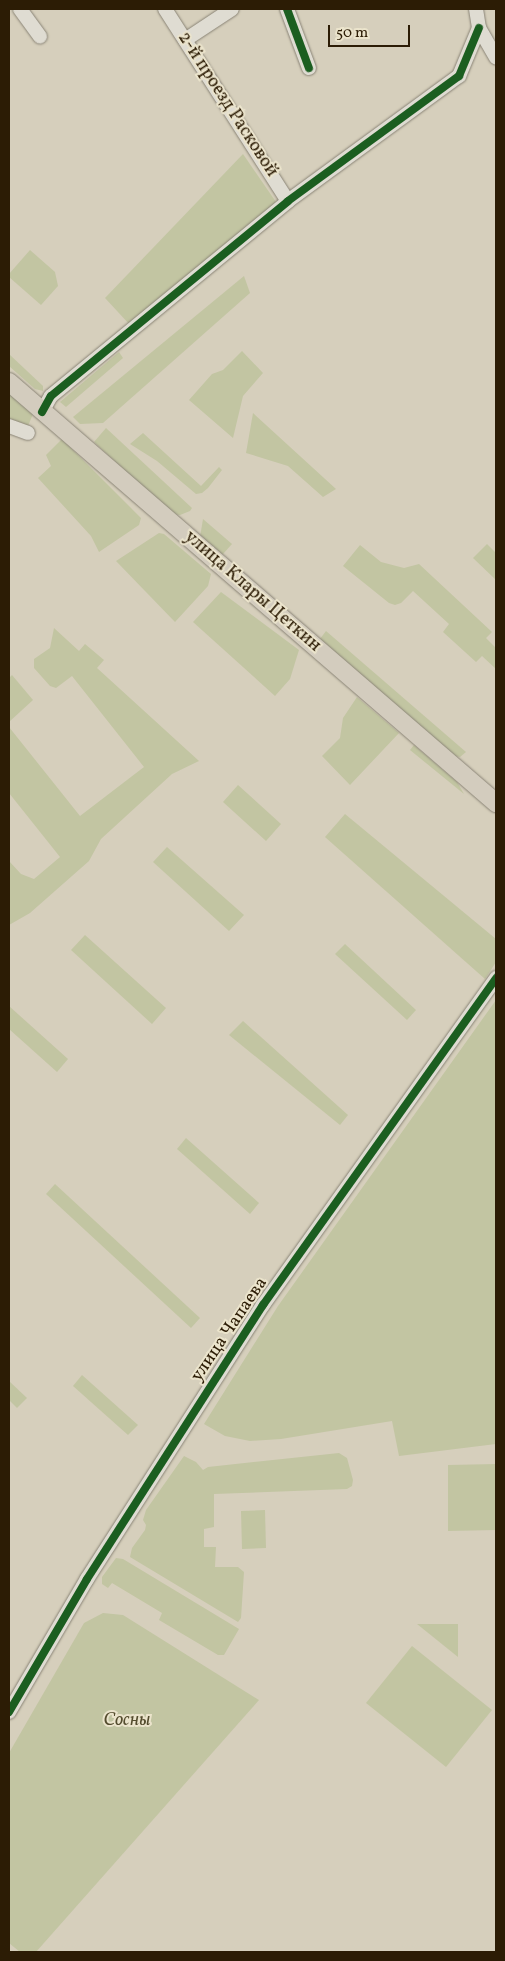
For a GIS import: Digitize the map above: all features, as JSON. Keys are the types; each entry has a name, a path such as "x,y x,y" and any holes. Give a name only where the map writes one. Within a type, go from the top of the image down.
{"main road":[{"name":"улица Клары Цеткин","path":"9,382 496,803"}],"street":[{"path":"20,9 40,37"},
{"name":"2-й проезд Расковой","path":"165,9 288,201"},
{"path":"185,40 232,9"},
{"path":"287,9 309,68"},
{"path":"476,9 479,28 496,57"},
{"path":"42,412 51,396 288,201 459,76 479,28"},
{"path":"9,426 28,433"},
{"name":"улица Чапаева","path":"9,1712 87,1579 263,1306 496,978"}],"green space":[{"path":"243,154 276,202 130,325 105,298"},
{"path":"30,250 55,272 58,286 41,305 9,277 9,274"},
{"path":"244,276 250,293 103,423 80,424 73,417"},
{"path":"242,351 263,373 243,396 233,438 189,400 212,374 223,370"},
{"path":"119,352 123,358 66,407 60,402"},
{"path":"9,354 43,386 43,391 35,389 9,366"},
{"path":"9,393 33,414 28,426 9,422"},
{"path":"253,413 336,489 323,497 288,466 246,453"},
{"path":"106,428 192,508 190,511 180,515 171,514 94,442"},
{"path":"143,433 201,486 219,467 222,470 208,488 202,493 196,494 157,461 130,444"},
{"path":"62,439 141,518 139,525 99,552 91,536 38,478 51,466 46,455"},
{"path":"203,519 232,544 223,554 219,555 200,537"},
{"path":"159,533 164,534 211,574 208,586 175,622 116,561"},
{"path":"487,544 496,553 496,580 473,558"},
{"path":"360,545 381,562 404,568 419,564 492,632 486,638 496,648 496,669 482,656 476,662 443,632 449,624 413,591 401,603 395,605 389,603 343,566"},
{"path":"221,592 299,650 290,679 275,696 193,622"},
{"path":"54,628 79,651 85,644 104,660 97,668 199,761 172,774 101,839 89,861 30,913 9,925 9,861 21,874 34,879 60,857 9,793 9,727 80,816 144,767 72,676 56,688 50,686 34,668 34,659 50,648"},
{"path":"326,631 466,752 460,757 455,756 320,639"},
{"path":"12,675 33,700 9,722 9,678"},
{"path":"357,697 399,733 350,785 322,756 340,738 343,718"},
{"path":"414,745 457,782 464,794 410,750"},
{"path":"238,785 281,824 266,841 223,802"},
{"path":"345,814 496,939 496,962 485,979 325,837"},
{"path":"167,847 244,915 229,931 153,862"},
{"path":"85,935 166,1008 152,1024 71,950"},
{"path":"345,944 416,1010 407,1020 335,954"},
{"path":"496,1000 496,1444 399,1456 392,1421 281,1439 250,1441 225,1436 204,1424 278,1306"},
{"path":"9,1006 68,1059 57,1072 9,1029"},
{"path":"243,1021 348,1115 340,1125 229,1035"},
{"path":"186,1138 259,1203 250,1214 177,1149"},
{"path":"55,1184 200,1318 191,1328 46,1194"},
{"path":"82,1375 138,1425 128,1435 73,1386"},
{"path":"9,1381 27,1398 17,1408 9,1400"},
{"path":"339,1453 347,1458 353,1480 352,1486 347,1489 214,1494 214,1527 204,1529 204,1547 216,1547 215,1567 238,1567 244,1572 241,1618 238,1622 130,1557 132,1548 145,1530 146,1525 143,1520 146,1510 184,1456 196,1462 203,1470 208,1467"},
{"path":"496,1464 496,1530 448,1531 448,1465"},
{"path":"265,1510 266,1548 242,1549 241,1511"},
{"path":"116,1558 123,1559 239,1629 224,1655 218,1655 159,1620 162,1613 112,1583 108,1588 102,1584 102,1577"},
{"name":"Сосны","path":"103,1613 123,1615 259,1700 36,1952 20,1952 9,1943 9,1753 84,1623"},
{"path":"417,1624 458,1624 458,1657"},
{"path":"412,1646 492,1710 446,1767 366,1703"}],"cycle path":[{"path":"287,9 309,68"},
{"path":"42,412 51,396 288,201 459,76 479,28"},
{"path":"9,1712 87,1579 263,1305 496,978"}]}
